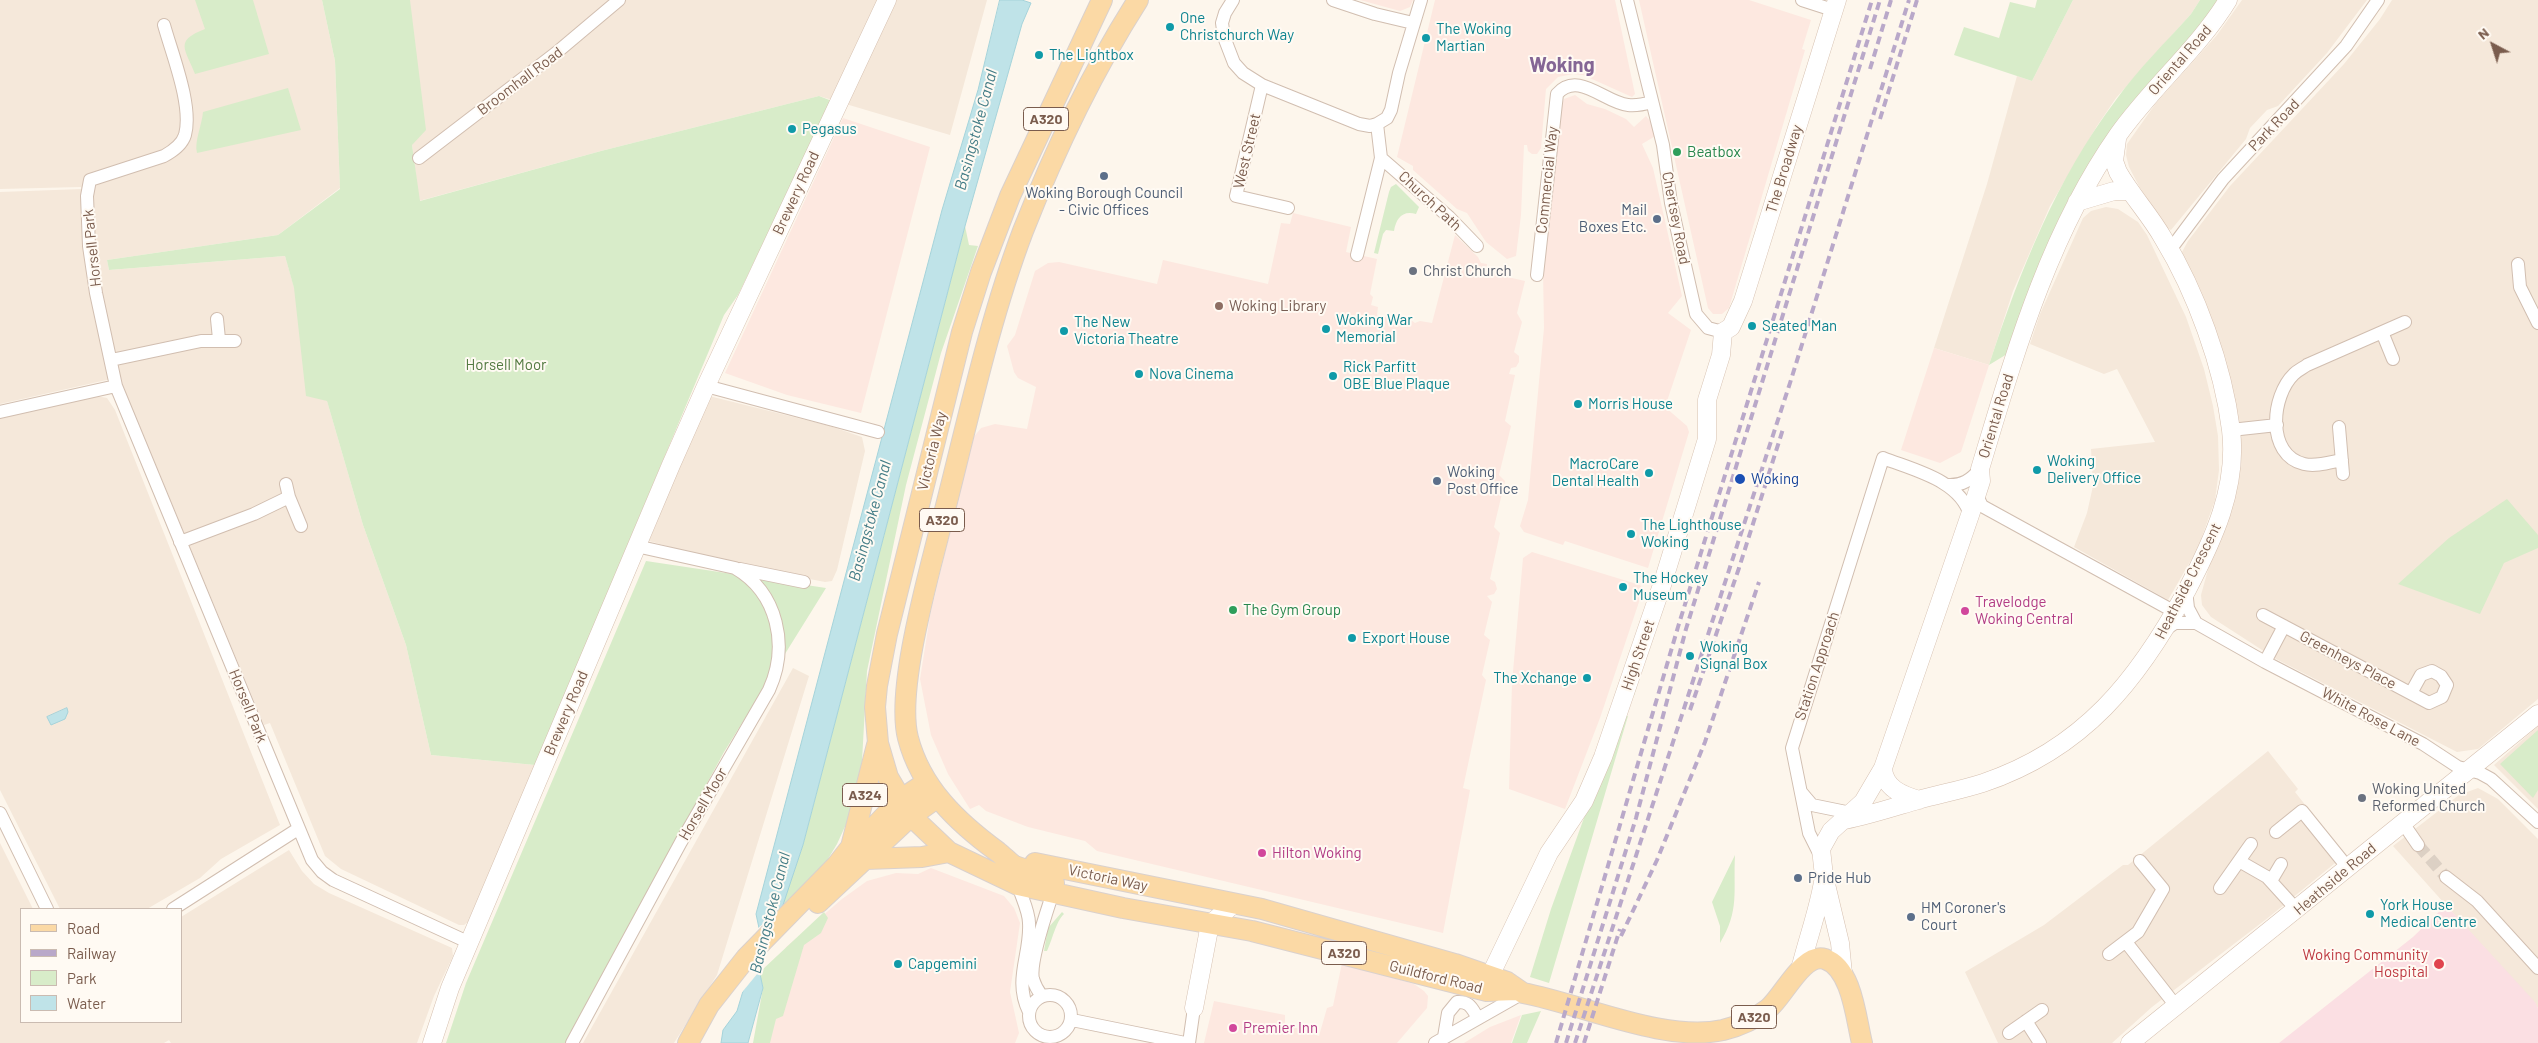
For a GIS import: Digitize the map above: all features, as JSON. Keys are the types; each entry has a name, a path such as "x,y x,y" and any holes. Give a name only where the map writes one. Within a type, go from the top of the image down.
{"main road":[{"name":"Victoria Way","path":"1053,892 1054,884 1051,878 1014,865 998,852 981,842 932,790 919,769 908,736 905,716 909,680 928,577 974,395 1023,232 1055,159 1110,44 1138,0"},
{"name":"Victoria Way","path":"1099,4 1010,196 981,272 962,332 887,634 875,707 878,743 888,777 906,808 949,852 1018,885 1210,924"},
{"name":"A324","path":"859,853 878,743"},
{"name":"A324","path":"808,904 696,1041 689,1038 723,985 746,958 808,904 906,808 932,790"},
{"path":"859,853 922,857 949,852"},
{"name":"Victoria Way","path":"998,852 1013,858 1227,903"},
{"name":"Guildford Road","path":"1227,903 1262,909 1455,964 1502,981 1644,1026 1662,1043"},
{"name":"Guildford Road","path":"1210,924 1502,981"},
{"path":"1802,966 1812,959 1825,959 1843,974"},
{"name":"A320","path":"1644,1026 1704,1038 1760,1014 1777,1000 1802,966"},
{"name":"Station Approach","path":"1843,974 1848,985 1862,1043"}],"street":[{"name":"Broomhall Road","path":"419,158 556,54 619,0"},
{"name":"Brewery Road","path":"432,1043 450,988 636,546 706,386 887,0"},
{"path":"1233,0 1225,13 1222,23 1227,49 1243,73 1262,84 1359,124 1370,126 1387,118 1392,110 1413,23 1421,0"},
{"path":"1333,0 1375,14 1413,23"},
{"name":"Chertsey Road","path":"1627,0 1663,145 1671,203 1696,314 1708,328 1724,332"},
{"path":"1802,0 1835,5"},
{"name":"Oriental Road","path":"1821,858 1821,849 1827,836 1868,796 1883,768 1981,481 1980,469 2007,380 2044,273 2077,202 2117,136 2202,37 2228,0"},
{"name":"Park Road","path":"2170,250 2223,179 2346,46 2378,0"},
{"name":"The Broadway","path":"1724,332 1731,327 1743,302 1835,5"},
{"name":"Horsell Park","path":"164,25 186,109 185,134 182,142 164,156 90,180 87,196 89,246 96,293 116,386 312,860 329,878 470,943"},
{"name":"West Street","path":"1262,84 1236,196 1288,208"},
{"name":"Commercial Way","path":"1537,275 1556,96 1563,88 1571,84 1579,85 1630,106 1652,102"},
{"path":"1357,255 1381,158 1377,124"},
{"name":"Heathside Crescent","path":"1848,816 1962,789 2003,775 2051,750 2077,732 2122,691 2166,629 2216,529 2224,507 2231,476 2231,430 2218,368 2209,341 2170,250 2155,224 2118,172 2114,161 2117,136"},
{"name":"Church Path","path":"1381,158 1449,217 1477,246"},
{"path":"2077,202 2114,191 2130,191"},
{"path":"2518,264 2520,287 2538,323"},
{"path":"218,319 219,339"},
{"path":"2342,460 2315,465 2299,462 2286,453 2278,442 2277,425 2280,400 2294,374 2307,366 2405,322"},
{"name":"High Street","path":"1502,981 1549,853 1584,801 1606,749 1663,582 1707,439 1707,400 1721,355 1724,332"},
{"path":"2382,332 2393,359"},
{"path":"111,360 219,339 236,341"},
{"path":"0,412 116,386"},
{"path":"706,386 878,432"},
{"path":"2231,430 2277,425"},
{"path":"2339,427 2343,474"},
{"name":"Station Approach","path":"1843,974 1840,943 1821,858 1809,833 1792,748 1883,458 1947,485"},
{"path":"1947,485 1961,485 1973,477 1980,469"},
{"path":"286,484 289,497 303,518"},
{"path":"1947,485 1967,503 1970,515"},
{"path":"1976,494 1982,506 2175,612"},
{"path":"180,542 254,514 289,497"},
{"name":"Horsell Moor","path":"636,546 804,582"},
{"name":"Horsell Moor","path":"572,1043 681,842 775,677 780,653 775,622 757,586 747,575 734,568"},
{"path":"2166,629 2175,623 2196,623 2188,608 2186,590"},
{"name":"Greenheys Place","path":"2263,615 2411,693"},
{"name":"White Rose Lane","path":"2196,623 2265,662 2423,744 2458,767 2491,778 2538,822"},
{"name":"Greenheys Place","path":"2265,662 2284,626"},
{"name":"Heathside Road","path":"2130,1043 2298,910 2538,714"},
{"path":"1883,768 1885,779 1893,788 1904,796 1919,800"},
{"path":"1801,792 1812,805 1848,816"},
{"path":"2276,832 2302,811 2348,868"},
{"path":"0,814 47,908"},
{"path":"2403,823 2418,845"},
{"path":"175,908 298,829"},
{"path":"2220,888 2251,844"},
{"path":"2110,954 2138,932 2163,889 2140,861"},
{"path":"2239,861 2271,881 2298,910"},
{"path":"2271,881 2281,864"},
{"name":"Station Approach","path":"1802,966 1808,938 1814,924 1824,876"},
{"path":"2446,877 2476,901 2538,968"},
{"path":"1018,885 1029,921 1022,968 1022,994 1029,1012 1032,1028 1044,1037 1058,1036 1069,1027 1072,1020 1072,1014 1066,1002 1055,995 1042,996 1034,1002 1029,1012"},
{"path":"1042,996 1036,989 1032,977 1044,920 1053,892"},
{"path":"1189,1043 1210,924 1227,903"},
{"path":"2126,942 2176,1006"},
{"path":"1440,1040 1456,1033 1478,1018 1502,981"},
{"path":"1440,1040 1448,1013 1458,1002 1470,1005 1478,1018"},
{"path":"2009,1033 2042,1010"},
{"path":"1072,1020 1185,1043"},
{"path":"2026,1021 2040,1043"}],"shaded area":[{"path":"0,0 322,0 335,61 340,188 278,235 107,260 109,270 285,256 363,525 406,645 431,755 535,765 468,922 464,925 459,925 341,869 325,856 270,723 264,725 127,396 111,379 0,404 0,192 82,189 81,187 0,189"},
{"path":"410,0 987,0 950,135 819,96 601,151 419,201 412,145"},
{"path":"1360,0 1413,0 1410,7 1400,11"},
{"path":"1435,0 1615,0 1635,94 1632,97 1583,75 1573,74 1558,77 1546,89 1541,148 1537,154 1532,154 1528,151 1527,145 1524,145 1521,215 1516,256 1507,259 1486,242 1467,213 1457,209 1413,170 1413,166 1397,157"},
{"path":"1639,0 1749,0 1811,20 1802,49 1805,50 1729,308 1722,314 1713,314 1708,308"},
{"path":"2073,0 2200,0 2191,14 2116,98 2097,126 2050,206 2013,291 1989,365 1934,348 1987,184 2017,76 2032,81"},
{"path":"2242,0 2367,0 2327,53 2278,106 2267,110 2250,128 2246,139 2171,230 2167,228 2140,188 2129,167 2126,155 2127,144 2156,103 2217,35"},
{"path":"2392,0 2538,0 2538,699 2478,749 2457,752 2276,659 2211,617 2202,605 2201,595 2238,461 2180,259 2182,252 2188,241 2230,186 2344,64 2380,19"},
{"path":"1575,95 1587,104 1605,109 1626,119 1634,127 1646,116 1654,126 1657,135 1642,144 1653,168 1682,296 1668,313 1691,330 1665,407 1687,426 1689,432 1648,568 1565,541 1563,545 1524,532 1520,526 1528,500 1544,328 1543,270 1561,105 1564,99"},
{"path":"843,118 930,147 861,413 787,395 725,373"},
{"path":"2106,207 2118,209 2138,222 2147,235 2186,317 2204,369 2218,436 2219,470 2215,500 2198,548 2168,600 2074,547 2087,513 2093,486 2091,449 2155,442 2117,369 2104,374 2030,344 2040,314 2083,218 2091,211"},
{"path":"1293,213 1351,227 1346,252 1377,259 1370,294 1373,297 1371,305 1378,307 1377,315 1400,321 1401,317 1407,317 1415,323 1420,321 1432,323 1455,235 1478,257 1481,263 1487,264 1486,272 1525,281 1517,313 1522,322 1514,352 1519,356 1519,362 1516,367 1511,368 1509,374 1515,375 1505,421 1511,426 1499,475 1505,481 1494,527 1500,533 1490,579 1495,582 1497,589 1494,594 1487,596 1492,602 1484,635 1490,640 1482,675 1486,680 1463,788 1470,790 1443,933 1097,851 1085,841 1028,827 986,811 979,805 970,809 948,774 931,735 920,679 930,616 972,439 981,428 995,424 1027,429 1036,387 1018,378 1014,372 1007,346 1015,335 1035,271 1048,263 1059,262 1157,284 1163,260 1268,284 1281,223 1290,224"},
{"path":"1934,348 1989,365 1961,452 1940,463 1901,450"},
{"path":"97,396 107,398 115,410 280,825 221,859 200,878 149,908 59,908 0,790 0,417"},
{"path":"709,396 830,426 862,437 865,451 837,570 832,581 825,582 733,564 649,541"},
{"path":"1532,552 1640,585 1643,590 1600,718 1565,809 1509,789 1512,683 1523,558"},
{"path":"793,668 809,676 717,975 674,1043 583,1043"},
{"path":"2538,726 2538,809 2494,765"},
{"path":"2268,751 2298,789 2295,792 2345,855 2269,917 2152,1007 2112,1043 1998,1043 1965,972 2044,925 2123,865 2128,865"},
{"path":"2478,788 2498,799 2538,839 2538,1008 2393,846 2459,795"},
{"path":"0,843 32,908 20,908 20,1023 182,1023 182,916 289,850 302,871 314,884 329,893 452,948 453,956 434,996 417,1043 171,1043 169,1040 164,1043 0,1043"},
{"path":"931,868 1004,896 1014,908 1020,923 1010,992 1019,1033 1015,1043 761,1043 786,947 842,899 867,881 896,873 918,874"},
{"name":"Woking Community Hospital","path":"2446,905 2535,1002 2538,1008 2538,1043 2279,1043 2413,937"},
{"path":"1342,963 1414,984 1428,996 1427,1008 1397,1043 1204,1043 1214,1001 1285,1015 1285,1024 1319,1036 1327,1008 1333,1006"},
{"path":"1521,1015 1511,1043 1464,1043 1490,1027"}],"green space":[{"path":"195,0 253,0 269,54 195,74 185,46 189,37 205,29"},
{"name":"Horsell Moor","path":"322,0 410,0 426,130 412,145 420,201 601,151 819,96 832,101 738,295 724,315 535,765 431,755 406,645 363,525 327,401 306,396 294,288 285,256 109,270 107,260 278,235 340,189 335,61"},
{"path":"2037,0 2073,0 2032,81 1954,55 1964,27 1999,38 2010,2 2035,8"},
{"path":"2200,0 2221,0 2126,114 2012,351 1989,365 2027,261 2075,162 2095,130 2125,89 2191,14"},
{"path":"288,88 301,130 197,153 196,149 203,112"},
{"path":"1396,184 1419,207 1416,214 1407,213 1400,216 1394,231 1386,230 1383,234 1378,254 1374,253 1389,192 1391,187"},
{"path":"965,226 969,245 978,246 941,353 906,485 867,671 862,761 854,807 837,844 822,869 780,911 803,845"},
{"path":"2507,499 2538,535 2538,548 2504,563 2480,614 2398,584 2449,538"},
{"path":"646,561 826,588 724,752 566,1043 446,1043 466,983"},
{"path":"1656,619 1634,696 1631,695 1625,715 1628,716 1549,983 1530,977 1551,909"},
{"path":"2538,730 2538,790 2533,798 2500,764"},
{"path":"1735,855 1733,910 1720,943 1720,926 1712,902"},
{"path":"824,912 828,918 821,933 804,945 783,1016 776,1019 770,1043 753,1043 763,988 760,975 762,970"},
{"path":"1062,912 1064,914 1056,926 1047,951 1044,951 1048,928"},
{"path":"1541,1011 1527,1043 1512,1043 1522,1015"}],"water":[{"name":"Basingstoke Canal","path":"1000,0 1022,0 1031,3 1022,24 965,226 803,845 760,974 763,988 748,1043 721,1043 723,1030 737,1011 743,991 759,928 756,914 942,210 978,90"},
{"path":"67,708 68,712 65,719 51,725 47,717"}],"pier":[{"name":"Basingstoke Canal","path":"784,905 767,962 739,996 756,930"}],"tunnel":[{"path":"2418,845 2446,877"}],"railway":[{"path":"1556,1043 1678,627 1872,0"},
{"path":"1566,1043 1636,818 1686,629 1880,0"},
{"path":"1870,69 1891,0"},
{"path":"1575,1043 1790,383 1909,0"},
{"path":"1880,119 1917,0"},
{"path":"1690,710 1739,568 1783,429"},
{"path":"1621,936 1657,860 1705,742 1759,582"},
{"path":"1584,1043 1620,929"}],"place":[{"name":"One Christchurch Way","path":"1170,27"},
{"name":"The Woking Martian","path":"1426,38"},
{"name":"The Lightbox","path":"1039,55"},
{"name":"Pegasus","path":"792,129"},
{"name":"Beatbox","path":"1677,152"},
{"name":"Woking Borough Council - Civic Offices","path":"1104,176"},
{"name":"Mail Boxes Etc.","path":"1657,219"},
{"name":"Christ Church","path":"1413,271"},
{"name":"Woking Library","path":"1219,306"},
{"name":"Seated Man","path":"1752,326"},
{"name":"Woking War Memorial","path":"1326,329"},
{"name":"The New Victoria Theatre","path":"1064,331"},
{"name":"Nova Cinema","path":"1139,374"},
{"name":"Rick Parfitt OBE Blue Plaque","path":"1333,376"},
{"name":"Morris House","path":"1578,404"},
{"name":"Woking Delivery Office","path":"2037,470"},
{"name":"MacroCare Dental Health","path":"1649,473"},
{"name":"Woking","path":"1740,479"},
{"name":"Woking Post Office","path":"1437,481"},
{"name":"The Lighthouse Woking","path":"1631,534"},
{"name":"The Hockey Museum","path":"1623,587"},
{"name":"The Gym Group","path":"1233,610"},
{"name":"Travelodge Woking Central","path":"1965,611"},
{"name":"Export House","path":"1352,638"},
{"name":"Woking Signal Box","path":"1690,656"},
{"name":"The Xchange","path":"1587,678"},
{"name":"Woking United Reformed Church","path":"2362,798"},
{"name":"Hilton Woking","path":"1262,853"},
{"name":"Pride Hub","path":"1798,878"},
{"name":"York House Medical Centre","path":"2370,914"},
{"name":"HM Coroner's Court","path":"1911,917"},
{"name":"Capgemini","path":"898,964"},
{"name":"Woking Community Hospital","path":"2439,964"},
{"name":"Premier Inn","path":"1233,1028"}],"district":[{"name":"Woking","path":"1562,65"}]}
